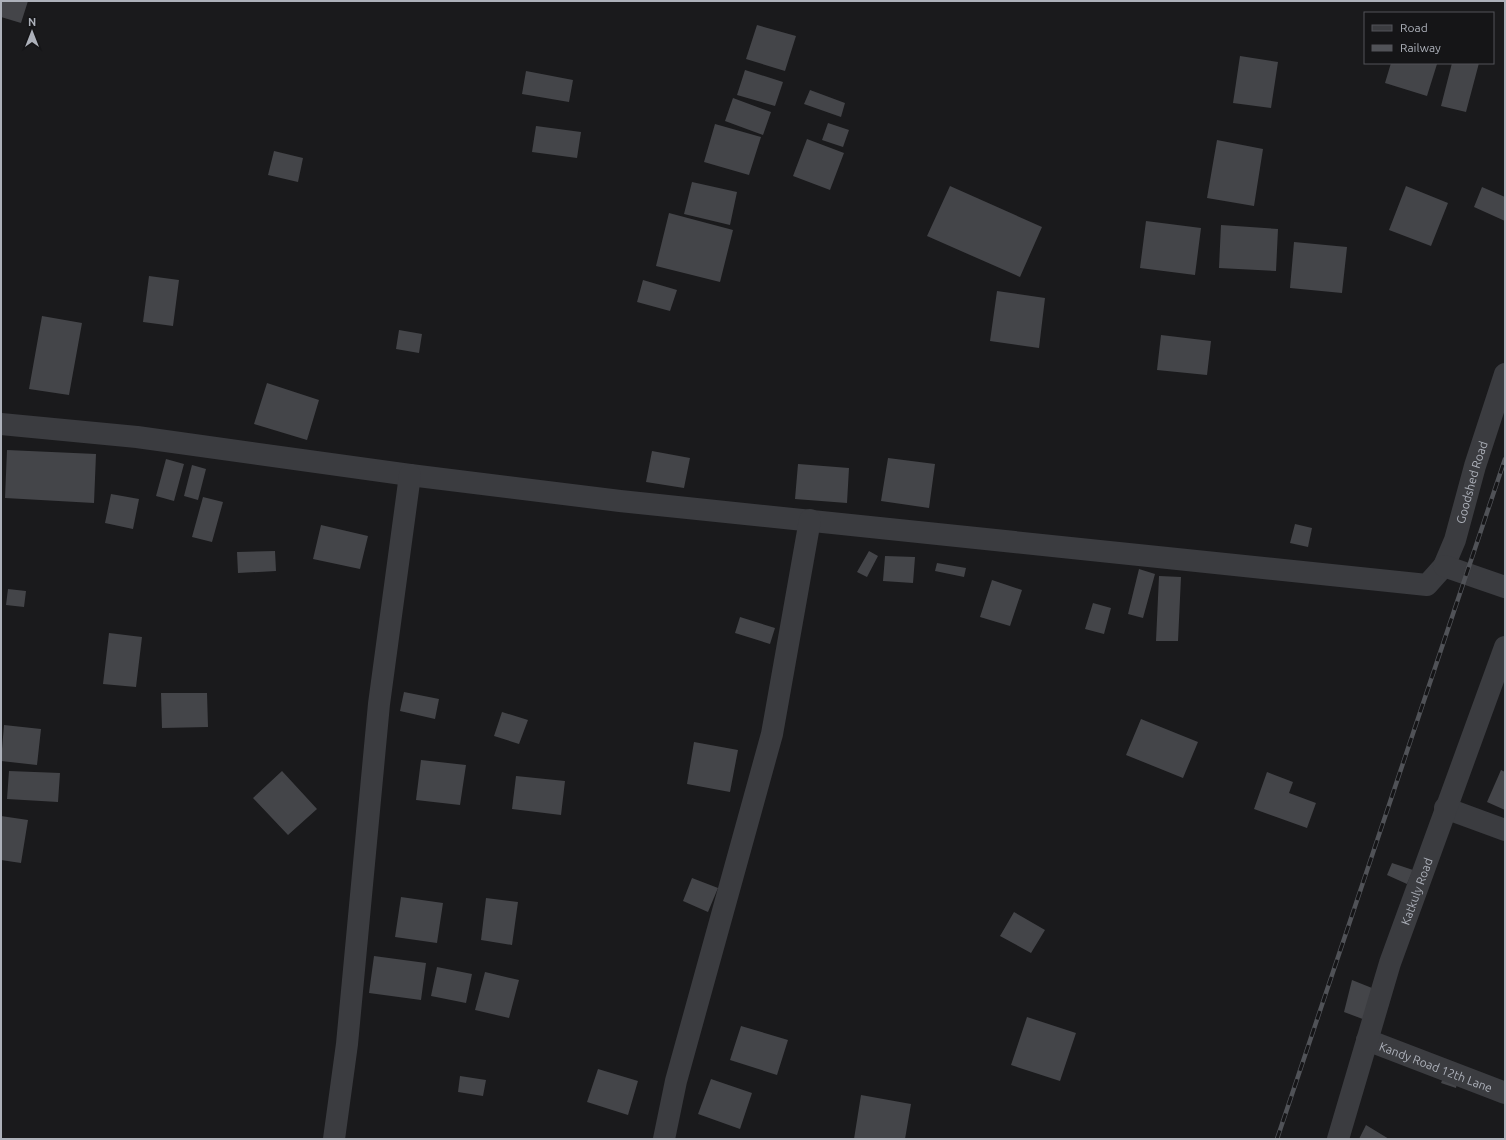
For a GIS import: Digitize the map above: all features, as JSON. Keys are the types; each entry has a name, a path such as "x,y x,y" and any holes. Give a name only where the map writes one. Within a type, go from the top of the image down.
{"street":[{"name":"Goodshed Road","path":"810,520 1427,585 1444,566 1455,540 1475,466 1505,374"},
{"path":"1,424 137,437 410,475 620,501 810,520 772,734 676,1081 664,1139"},
{"path":"334,1139 347,1044 379,704 410,475"},
{"path":"1444,566 1505,587"},
{"name":"Katkuly Road","path":"1338,1139 1390,963 1445,808 1505,647"},
{"path":"1445,808 1505,830"},
{"name":"Kandy Road 12th Lane","path":"1367,1040 1505,1093"}],"building":[{"path":"1,1 28,1 21,23 1,17"},
{"path":"757,25 796,36 785,71 746,59"},
{"path":"1240,56 1278,62 1271,108 1233,103"},
{"path":"1391,64 1437,64 1427,96 1385,83"},
{"path":"1452,64 1479,64 1466,112 1441,106"},
{"path":"745,70 783,82 775,106 737,95"},
{"path":"526,71 573,80 569,102 522,94"},
{"path":"810,90 845,103 841,117 804,104"},
{"path":"733,98 771,112 763,135 725,121"},
{"path":"828,123 849,130 843,147 822,140"},
{"path":"715,124 761,137 749,175 704,162"},
{"path":"536,126 581,132 577,158 532,152"},
{"path":"807,139 844,153 830,190 793,176"},
{"path":"1217,140 1263,149 1254,206 1207,198"},
{"path":"274,151 303,158 298,182 268,175"},
{"path":"692,182 737,192 730,225 684,214"},
{"path":"950,186 1042,227 1020,277 927,236"},
{"path":"1406,186 1448,203 1431,246 1389,230"},
{"path":"1482,187 1505,197 1505,221 1474,207"},
{"path":"669,213 733,230 720,282 656,266"},
{"path":"1146,221 1201,228 1195,275 1140,268"},
{"path":"1221,225 1278,229 1276,271 1219,268"},
{"path":"1294,242 1347,247 1342,293 1290,288"},
{"path":"149,276 179,280 173,326 143,322"},
{"path":"643,280 677,290 670,311 637,302"},
{"path":"997,291 1045,298 1039,348 990,341"},
{"path":"42,316 82,323 69,395 29,389"},
{"path":"399,330 422,334 419,353 396,349"},
{"path":"1161,335 1211,341 1207,375 1157,370"},
{"path":"267,383 319,400 307,440 254,424"},
{"path":"7,450 96,454 94,503 5,498"},
{"path":"652,451 690,458 684,488 646,482"},
{"path":"888,458 935,464 929,508 881,501"},
{"path":"166,459 184,464 174,501 156,496"},
{"path":"798,464 849,468 847,503 795,499"},
{"path":"192,465 206,469 198,500 184,496"},
{"path":"111,494 139,499 133,529 105,523"},
{"path":"203,497 223,502 212,542 192,537"},
{"path":"1295,524 1312,528 1308,547 1290,543"},
{"path":"321,525 368,536 360,569 313,559"},
{"path":"275,551 276,571 238,573 237,552"},
{"path":"869,551 878,556 867,577 857,572"},
{"path":"885,556 915,557 913,583 883,581"},
{"path":"937,563 966,568 964,577 935,571"},
{"path":"1139,569 1155,574 1143,618 1128,614"},
{"path":"1159,576 1181,577 1178,641 1156,641"},
{"path":"992,580 1022,590 1010,626 980,617"},
{"path":"8,589 26,591 24,607 6,605"},
{"path":"1093,603 1111,608 1104,634 1085,629"},
{"path":"740,617 775,628 770,644 735,633"},
{"path":"109,633 142,637 136,687 103,684"},
{"path":"404,692 439,699 435,719 400,711"},
{"path":"161,693 207,693 208,727 162,728"},
{"path":"502,712 528,720 519,744 494,736"},
{"path":"1141,719 1198,742 1183,778 1126,755"},
{"path":"4,725 41,729 37,765 1,761"},
{"path":"694,742 738,750 730,792 687,784"},
{"path":"421,760 466,765 460,805 416,800"},
{"path":"1501,770 1505,772 1505,810 1487,802"},
{"path":"9,771 60,773 58,802 7,799"},
{"path":"282,771 317,809 288,835 253,798"},
{"path":"1267,772 1293,782 1289,793 1316,803 1307,828 1254,809"},
{"path":"516,776 565,781 561,815 512,809"},
{"path":"1,816 28,820 21,863 1,860"},
{"path":"1392,863 1413,870 1407,884 1387,875"},
{"path":"692,878 718,888 708,912 683,901"},
{"path":"401,897 443,903 437,943 395,937"},
{"path":"486,898 518,902 512,945 481,940"},
{"path":"1014,912 1045,930 1031,953 1000,936"},
{"path":"374,956 426,963 421,1000 369,993"},
{"path":"437,967 472,974 466,1003 431,996"},
{"path":"485,972 519,980 509,1018 475,1010"},
{"path":"1352,980 1372,988 1368,1021 1344,1012"},
{"path":"1027,1017 1076,1033 1060,1081 1011,1065"},
{"path":"741,1026 788,1040 777,1075 730,1060"},
{"path":"598,1069 638,1081 628,1115 587,1102"},
{"path":"1445,1073 1458,1078 1456,1088 1441,1083"},
{"path":"460,1076 486,1080 483,1096 458,1092"},
{"path":"711,1079 752,1093 740,1129 698,1114"},
{"path":"861,1095 911,1104 905,1139 854,1139"},
{"path":"1366,1125 1389,1139 1359,1139"}],"railway":[{"path":"1277,1139 1505,459"}]}
